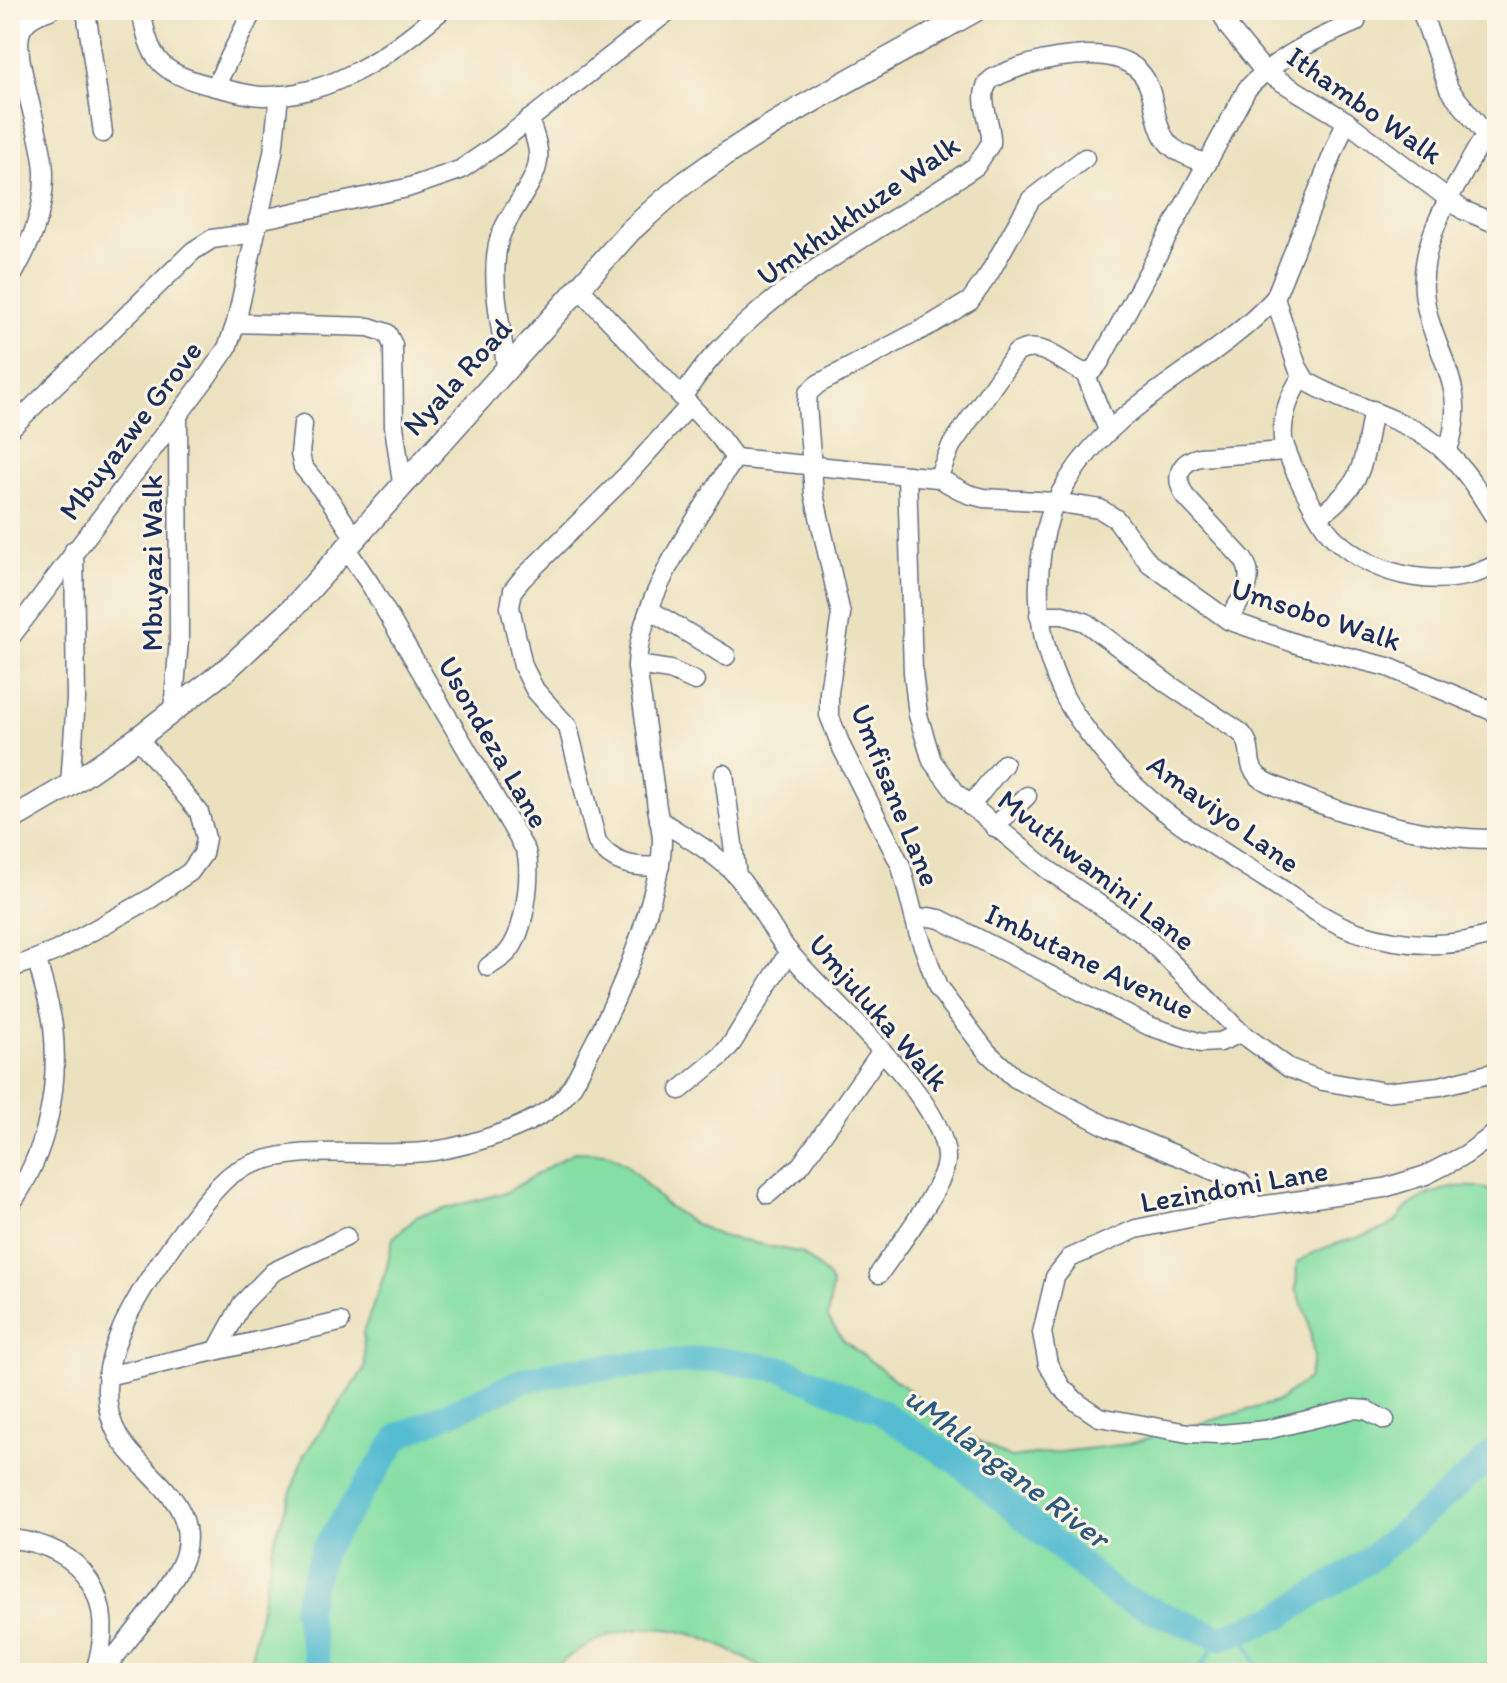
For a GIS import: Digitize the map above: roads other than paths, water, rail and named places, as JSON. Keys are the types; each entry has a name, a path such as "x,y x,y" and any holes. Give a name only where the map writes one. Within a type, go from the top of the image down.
{"street":[{"path":"10,280 38,221 44,181 42,147 23,71 19,38 24,25 31,18 50,10"},
{"path":"86,10 103,133"},
{"path":"141,10 148,39 158,61 169,72 215,87 261,96 314,88 360,71 383,57 442,10"},
{"path":"215,87 253,10"},
{"path":"10,429 193,251 212,239 445,177 478,158 670,10"},
{"name":"Nyala Road","path":"10,820 70,785 138,738 237,659 292,609 630,231 684,184 815,101 976,10"},
{"name":"Ithambo Walk","path":"1220,10 1229,28 1264,71 1346,121 1463,210 1497,224"},
{"path":"1421,10 1449,89 1491,130 1441,208 1432,233 1424,290 1455,402 1455,425 1447,452"},
{"path":"1085,373 1092,371 1099,363 1247,89 1264,71 1311,42 1356,22"},
{"name":"Umkhukhuze Walk","path":"660,866 644,867 614,860 597,842 568,727 530,683 510,607 513,590 629,473 686,401 716,353 751,319 809,275 976,166 991,143 985,92 993,78 1050,59 1096,56 1120,59 1136,68 1146,80 1161,131 1169,144 1207,164"},
{"name":"Mbuyazwe Grove","path":"10,638 218,363 236,323 273,153 279,95"},
{"path":"506,367 498,300 497,252 505,224 538,165 538,150 529,119"},
{"name":"Amaviyo Lane","path":"1346,121 1275,298 1255,320 1229,341 1142,401 1108,430 1081,460 1055,502 1039,569 1039,615 1060,689 1075,714 1110,762 1133,786 1199,836 1339,925 1360,933 1386,940 1435,944 1487,937 1497,932"},
{"name":"Umfisane Lane","path":"1085,158 1031,199 995,266 970,301 810,390 807,405 814,494 841,614 829,692 829,715 842,748 901,866 938,988 957,1016 1005,1071 1029,1087 1108,1127 1241,1182 1254,1207"},
{"path":"580,289 718,435 735,458 938,478 951,446 1016,353 1031,347 1044,350 1085,373 1108,430"},
{"path":"1275,298 1302,376 1315,387 1411,427 1447,452 1497,521"},
{"path":"236,323 369,327 387,333 393,345 394,426 402,483"},
{"path":"1302,376 1284,417 1282,429 1286,451 1334,539 1388,571 1410,577 1477,573 1497,564"},
{"path":"1319,516 1341,500 1353,486 1362,464 1373,410"},
{"name":"Mbuyazi Walk","path":"173,711 179,640 178,416"},
{"name":"Usondeza Lane","path":"303,424 300,454 303,467 337,510 370,584 526,851 529,874 518,931 508,953 488,967"},
{"path":"1228,620 1248,585 1249,571 1243,559 1185,496 1179,486 1181,467 1188,460 1200,457 1286,451"},
{"path":"102,1673 173,1578 185,1552 187,1534 182,1514 173,1497 119,1436 109,1412 107,1376 118,1334 141,1292 215,1190 235,1172 257,1163 316,1152 400,1153 461,1146 548,1111 574,1082 615,1004 647,913 660,866 662,841 637,665 640,642 650,610 671,564 735,458"},
{"name":"Mvuthwamini Lane","path":"907,475 913,672 918,715 938,772 957,794 1047,869 1144,935 1241,1033 1289,1068 1323,1081 1369,1090 1401,1091 1440,1086 1497,1072"},
{"name":"Umsobo Walk","path":"938,478 968,494 984,498 1055,502 1105,511 1122,526 1149,563 1228,620 1300,645 1388,667 1497,713"},
{"path":"70,785 76,699 74,550"},
{"path":"650,610 726,656"},
{"path":"1039,615 1063,615 1085,622 1249,740 1251,764 1259,777 1305,798 1388,823 1457,838 1497,839"},
{"path":"637,665 670,670 695,681"},
{"path":"10,969 37,959 150,899 190,872 203,854 206,838 199,812 138,738"},
{"path":"970,806 1004,764"},
{"path":"724,774 737,876"},
{"path":"994,827 1027,796"},
{"name":"Umjuluka Walk","path":"659,820 715,857 737,876 789,952 924,1103 940,1133 946,1161 936,1188 879,1274"},
{"name":"Imbutane Avenue","path":"915,920 929,917 940,919 1126,1016 1174,1036 1211,1043 1241,1033"},
{"path":"680,1090 732,1043 789,952"},
{"path":"10,1205 37,1157 50,1114 54,1041 37,959"},
{"path":"768,1194 801,1165 881,1052"},
{"name":"Lezindoni Lane","path":"1385,1420 1366,1410 1353,1409 1266,1430 1221,1434 1188,1433 1099,1417 1078,1403 1053,1376 1045,1352 1043,1324 1055,1277 1064,1263 1081,1252 1153,1224 1368,1192 1400,1184 1445,1166 1497,1132"},
{"path":"217,1350 242,1304 273,1272 346,1237"},
{"path":"107,1376 340,1322"},
{"path":"10,1539 38,1543 63,1554 74,1561 92,1584 102,1627 94,1673"}],"waterway":[{"name":"uMhlangane River","path":"316,1673 318,1664 305,1609 323,1550 399,1436 524,1380 573,1370 713,1359 785,1370 878,1410 956,1461 1118,1596 1220,1638 1277,1618 1366,1562 1497,1450"},
{"path":"1242,1630 1260,1673"},
{"path":"1197,1673 1220,1638"}]}
